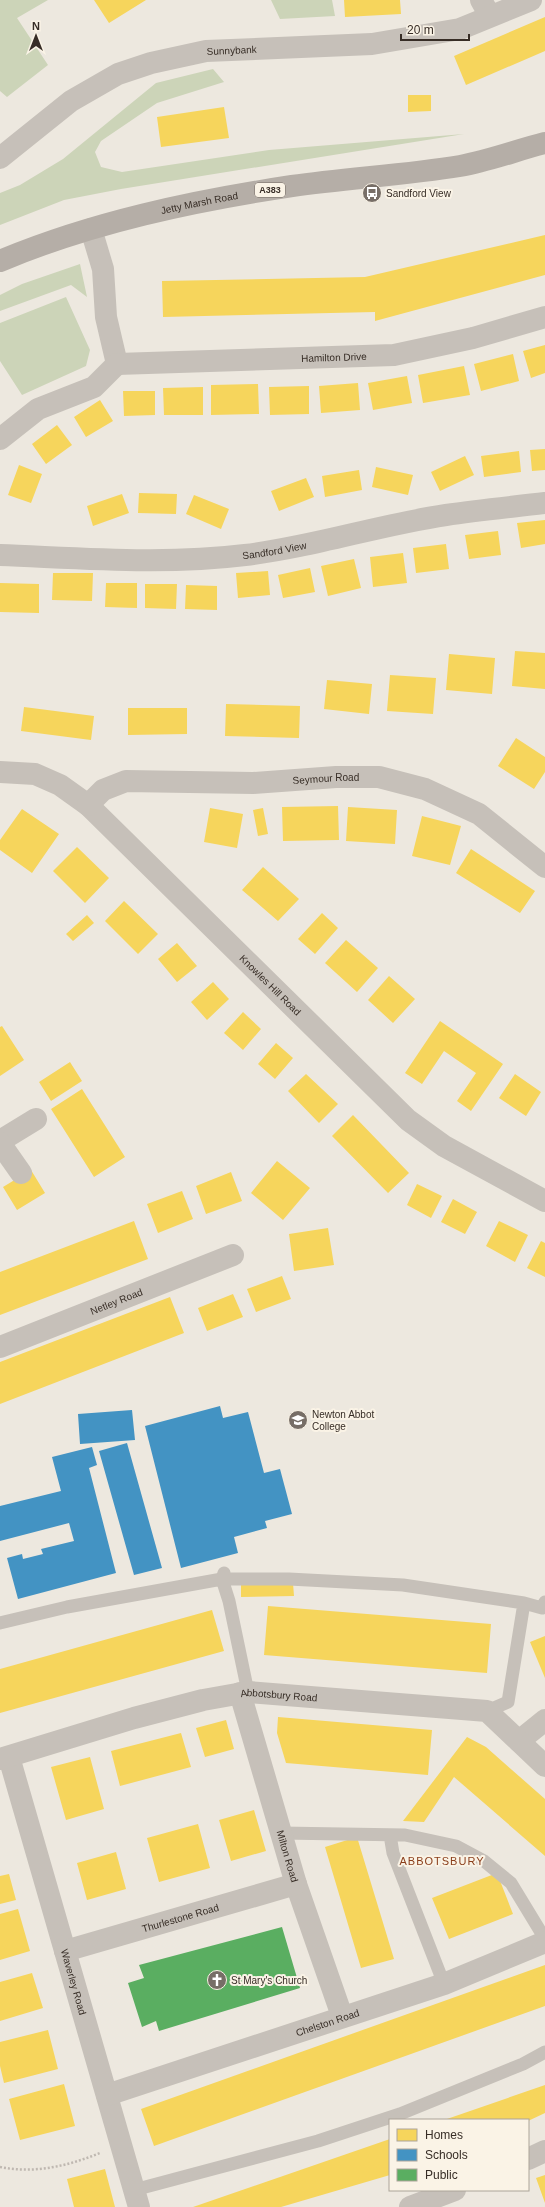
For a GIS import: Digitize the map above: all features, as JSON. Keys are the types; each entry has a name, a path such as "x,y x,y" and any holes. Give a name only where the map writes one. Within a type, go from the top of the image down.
{"main road":[{"name":"Jetty Marsh Road","path":"0,261 27,250 91,229 185,205 284,188 461,166 545,143"}],"street":[{"name":"Sunnybank","path":"0,158 71,101 118,74 151,62 206,51 372,44 460,29 486,8 531,0"},
{"path":"0,438 38,409 94,387 117,364 106,317 103,269 91,229"},
{"name":"Hamilton Drive","path":"117,364 394,355 473,338 545,317"},
{"name":"Sandford View","path":"0,555 101,559 179,559 243,555 306,545 445,515 545,503"},
{"name":"Knowles Hill Road","path":"0,772 35,774 60,785 88,805 408,1120 444,1146 545,1201"},
{"name":"Seymour Road","path":"88,805 103,790 126,781 253,783 336,777 379,777 425,789 479,814 545,867"},
{"path":"21,1173 0,1142 36,1119"},
{"name":"Netley Road","path":"0,1347 234,1256"},
{"name":"Abbotsbury Road","path":"4,1758 142,1716 203,1700 244,1692 487,1711"},
{"name":"Milton Road","path":"244,1692 280,1833 296,1884 342,2016"},
{"path":"487,1711 545,1766"},
{"path":"519,1741 545,1720"},
{"name":"Waverley Road","path":"4,1758 65,1951 136,2199"},
{"name":"Thurlestone Road","path":"65,1951 296,1884"},
{"name":"Chelston Road","path":"107,2095 342,2016 444,1984 545,1942"},
{"path":"529,2159 545,2151"},
{"path":"410,2207 452,2191"}],"lane":[{"path":"223,1575 229,1601 244,1692"},
{"path":"0,1624 67,1606 223,1575 403,1585 524,1603 542,1608 545,1602"},
{"path":"487,1711 508,1702 524,1603"},
{"path":"280,1833 405,1835 456,1846 484,1861 511,1883 545,1939"},
{"path":"390,1834 393,1853 444,1984"},
{"path":"136,2199 400,2114 523,2064 545,2052"}],"path":[{"path":"0,2167 15,2170 41,2170 87,2158 122,2146"}],"green space":[{"path":"0,0 48,0 17,18 48,65 7,97 0,91"},
{"path":"271,0 332,0 335,16 280,19"},
{"path":"213,69 224,82 157,103 101,141 95,152 101,167 122,172 269,150 464,134 121,189 64,200 0,225 0,193 20,185 63,159 156,83"},
{"path":"80,264 87,297 71,285 0,311 0,295 22,284"},
{"path":"66,297 90,350 86,366 22,395 0,361 0,323"}],"building: Homes":[{"path":"94,0 146,0 109,23"},
{"path":"344,0 400,0 401,14 345,17"},
{"path":"545,17 545,51 466,85 454,56"},
{"path":"408,95 431,95 431,111 408,112"},
{"path":"224,107 229,138 161,147 157,117"},
{"path":"545,235 545,275 375,321 375,312 163,317 162,281 365,277"},
{"path":"545,345 545,373 531,378 523,351"},
{"path":"513,354 519,381 481,391 474,364"},
{"path":"464,366 470,395 423,403 418,375"},
{"path":"407,376 412,403 373,410 368,383"},
{"path":"358,383 360,410 321,413 319,386"},
{"path":"258,384 259,414 211,415 211,385"},
{"path":"309,386 309,414 270,415 269,387"},
{"path":"203,387 203,415 164,415 163,388"},
{"path":"123,391 155,391 155,415 124,416"},
{"path":"100,400 113,421 86,437 74,417"},
{"path":"57,425 72,445 46,464 32,444"},
{"path":"545,449 545,470 532,471 530,450"},
{"path":"519,451 521,472 484,477 481,456"},
{"path":"465,456 474,475 440,491 431,472"},
{"path":"19,465 42,474 31,503 8,495"},
{"path":"376,467 413,475 408,495 372,487"},
{"path":"359,470 362,490 325,497 322,476"},
{"path":"306,478 314,497 279,511 271,491"},
{"path":"139,493 177,494 176,514 138,513"},
{"path":"122,494 129,513 93,526 87,506"},
{"path":"194,495 229,509 221,529 186,514"},
{"path":"545,520 545,544 521,548 517,523"},
{"path":"498,531 501,555 469,559 465,535"},
{"path":"446,544 449,569 416,573 413,548"},
{"path":"403,553 407,583 373,587 370,557"},
{"path":"354,559 361,588 328,596 321,566"},
{"path":"310,568 315,592 283,598 278,575"},
{"path":"268,571 270,595 238,598 236,573"},
{"path":"53,573 93,573 92,601 52,600"},
{"path":"0,583 39,584 39,613 0,612"},
{"path":"106,583 137,583 137,608 105,607"},
{"path":"145,584 177,584 176,609 145,608"},
{"path":"186,585 217,586 217,610 185,609"},
{"path":"515,651 545,653 545,689 512,686"},
{"path":"449,654 495,658 492,694 446,690"},
{"path":"390,675 436,678 433,714 387,711"},
{"path":"327,680 372,684 369,714 324,709"},
{"path":"226,704 300,706 299,738 225,736"},
{"path":"24,707 94,716 91,740 21,731"},
{"path":"128,708 187,708 187,734 128,735"},
{"path":"516,738 545,757 545,772 534,789 498,766"},
{"path":"338,806 339,840 283,841 282,807"},
{"path":"348,807 397,810 395,844 346,841"},
{"path":"210,808 243,814 237,848 204,842"},
{"path":"263,808 268,834 258,836 253,810"},
{"path":"22,809 59,834 32,873 0,850 0,840"},
{"path":"422,816 461,826 450,865 412,856"},
{"path":"77,847 109,878 85,903 53,871"},
{"path":"471,849 535,891 520,913 456,873"},
{"path":"263,867 299,899 278,921 242,890"},
{"path":"124,901 158,934 138,954 105,921"},
{"path":"322,913 338,928 315,954 298,939"},
{"path":"87,915 94,923 73,941 66,934"},
{"path":"346,940 378,968 357,992 325,963"},
{"path":"177,943 197,966 177,982 158,959"},
{"path":"389,976 415,999 393,1023 368,1000"},
{"path":"213,982 229,999 207,1020 191,1002"},
{"path":"243,1012 261,1029 243,1050 224,1033"},
{"path":"440,1021 503,1064 471,1111 457,1101 476,1073 444,1051 422,1084 405,1073"},
{"path":"2,1026 24,1060 0,1076 0,1027"},
{"path":"276,1043 293,1058 275,1079 258,1064"},
{"path":"70,1062 82,1081 51,1101 39,1082"},
{"path":"306,1074 338,1104 319,1123 288,1091"},
{"path":"515,1074 541,1092 526,1116 499,1098"},
{"path":"82,1089 125,1157 94,1177 51,1109"},
{"path":"353,1115 409,1173 388,1193 332,1136"},
{"path":"277,1161 310,1188 283,1220 251,1193"},
{"path":"31,1170 45,1193 17,1210 3,1187"},
{"path":"231,1172 242,1201 206,1214 196,1186"},
{"path":"417,1184 442,1196 431,1218 407,1205"},
{"path":"182,1191 193,1219 158,1233 147,1204"},
{"path":"453,1199 477,1212 465,1234 441,1222"},
{"path":"134,1221 148,1259 0,1315 0,1272"},
{"path":"499,1221 528,1235 515,1262 486,1246"},
{"path":"328,1228 334,1265 294,1271 289,1234"},
{"path":"541,1241 545,1243 545,1277 527,1268"},
{"path":"282,1276 291,1299 256,1312 247,1289"},
{"path":"233,1294 243,1317 207,1331 198,1308"},
{"path":"170,1297 184,1333 0,1404 0,1362"},
{"path":"293,1583 294,1596 241,1597 241,1585"},
{"path":"268,1606 491,1624 487,1673 264,1655"},
{"path":"212,1610 224,1651 0,1713 0,1669"},
{"path":"545,1636 545,1678 530,1642"},
{"path":"278,1717 432,1730 428,1775 286,1763 277,1733"},
{"path":"226,1720 234,1749 205,1757 196,1728"},
{"path":"181,1733 191,1767 120,1786 111,1751"},
{"path":"467,1737 486,1747 545,1799 545,1856 454,1777 424,1822 403,1821"},
{"path":"90,1757 104,1809 66,1820 51,1767"},
{"path":"254,1810 266,1851 231,1861 219,1820"},
{"path":"198,1824 210,1868 159,1882 147,1838"},
{"path":"357,1837 394,1959 361,1968 325,1847"},
{"path":"116,1852 126,1889 87,1900 77,1863"},
{"path":"497,1873 513,1914 449,1939 432,1898"},
{"path":"9,1874 16,1900 0,1904 0,1876"},
{"path":"18,1909 30,1951 0,1960 0,1914"},
{"path":"545,1965 545,2006 154,2146 141,2109"},
{"path":"32,1973 43,2008 0,2021 0,1982"},
{"path":"48,2030 58,2069 4,2083 0,2066 0,2042"},
{"path":"64,2084 75,2126 20,2140 9,2099"},
{"path":"545,2085 545,2113 529,2121 529,2119 447,2119"},
{"path":"389,2139 389,2175 281,2207 193,2207"},
{"path":"105,2169 115,2207 74,2207 67,2179"},
{"path":"545,2175 545,2203 536,2178"}],"building: Schools":[{"path":"220,1406 223,1418 248,1412 264,1473 280,1469 292,1514 265,1521 267,1528 234,1537 238,1553 181,1568 145,1426"},
{"path":"132,1410 135,1440 80,1444 78,1414"},
{"path":"127,1443 162,1568 134,1575 99,1451"},
{"path":"92,1447 97,1465 89,1468 116,1573 18,1599 7,1558 22,1554 23,1559 43,1554 41,1549 74,1541 69,1523 0,1541 0,1506 61,1491 52,1457"}],"building: Public":[{"name":"St Mary's Church","path":"282,1927 300,1988 159,2031 156,2021 142,2027 128,1983 144,1978 139,1965"}],"place":[{"name":"Sandford View","path":"372,193"},
{"name":"Newton Abbot College","path":"298,1420"},
{"name":"St Mary's Church","path":"217,1980"}],"district":[{"name":"ABBOTSBURY","path":"442,1861"}]}
